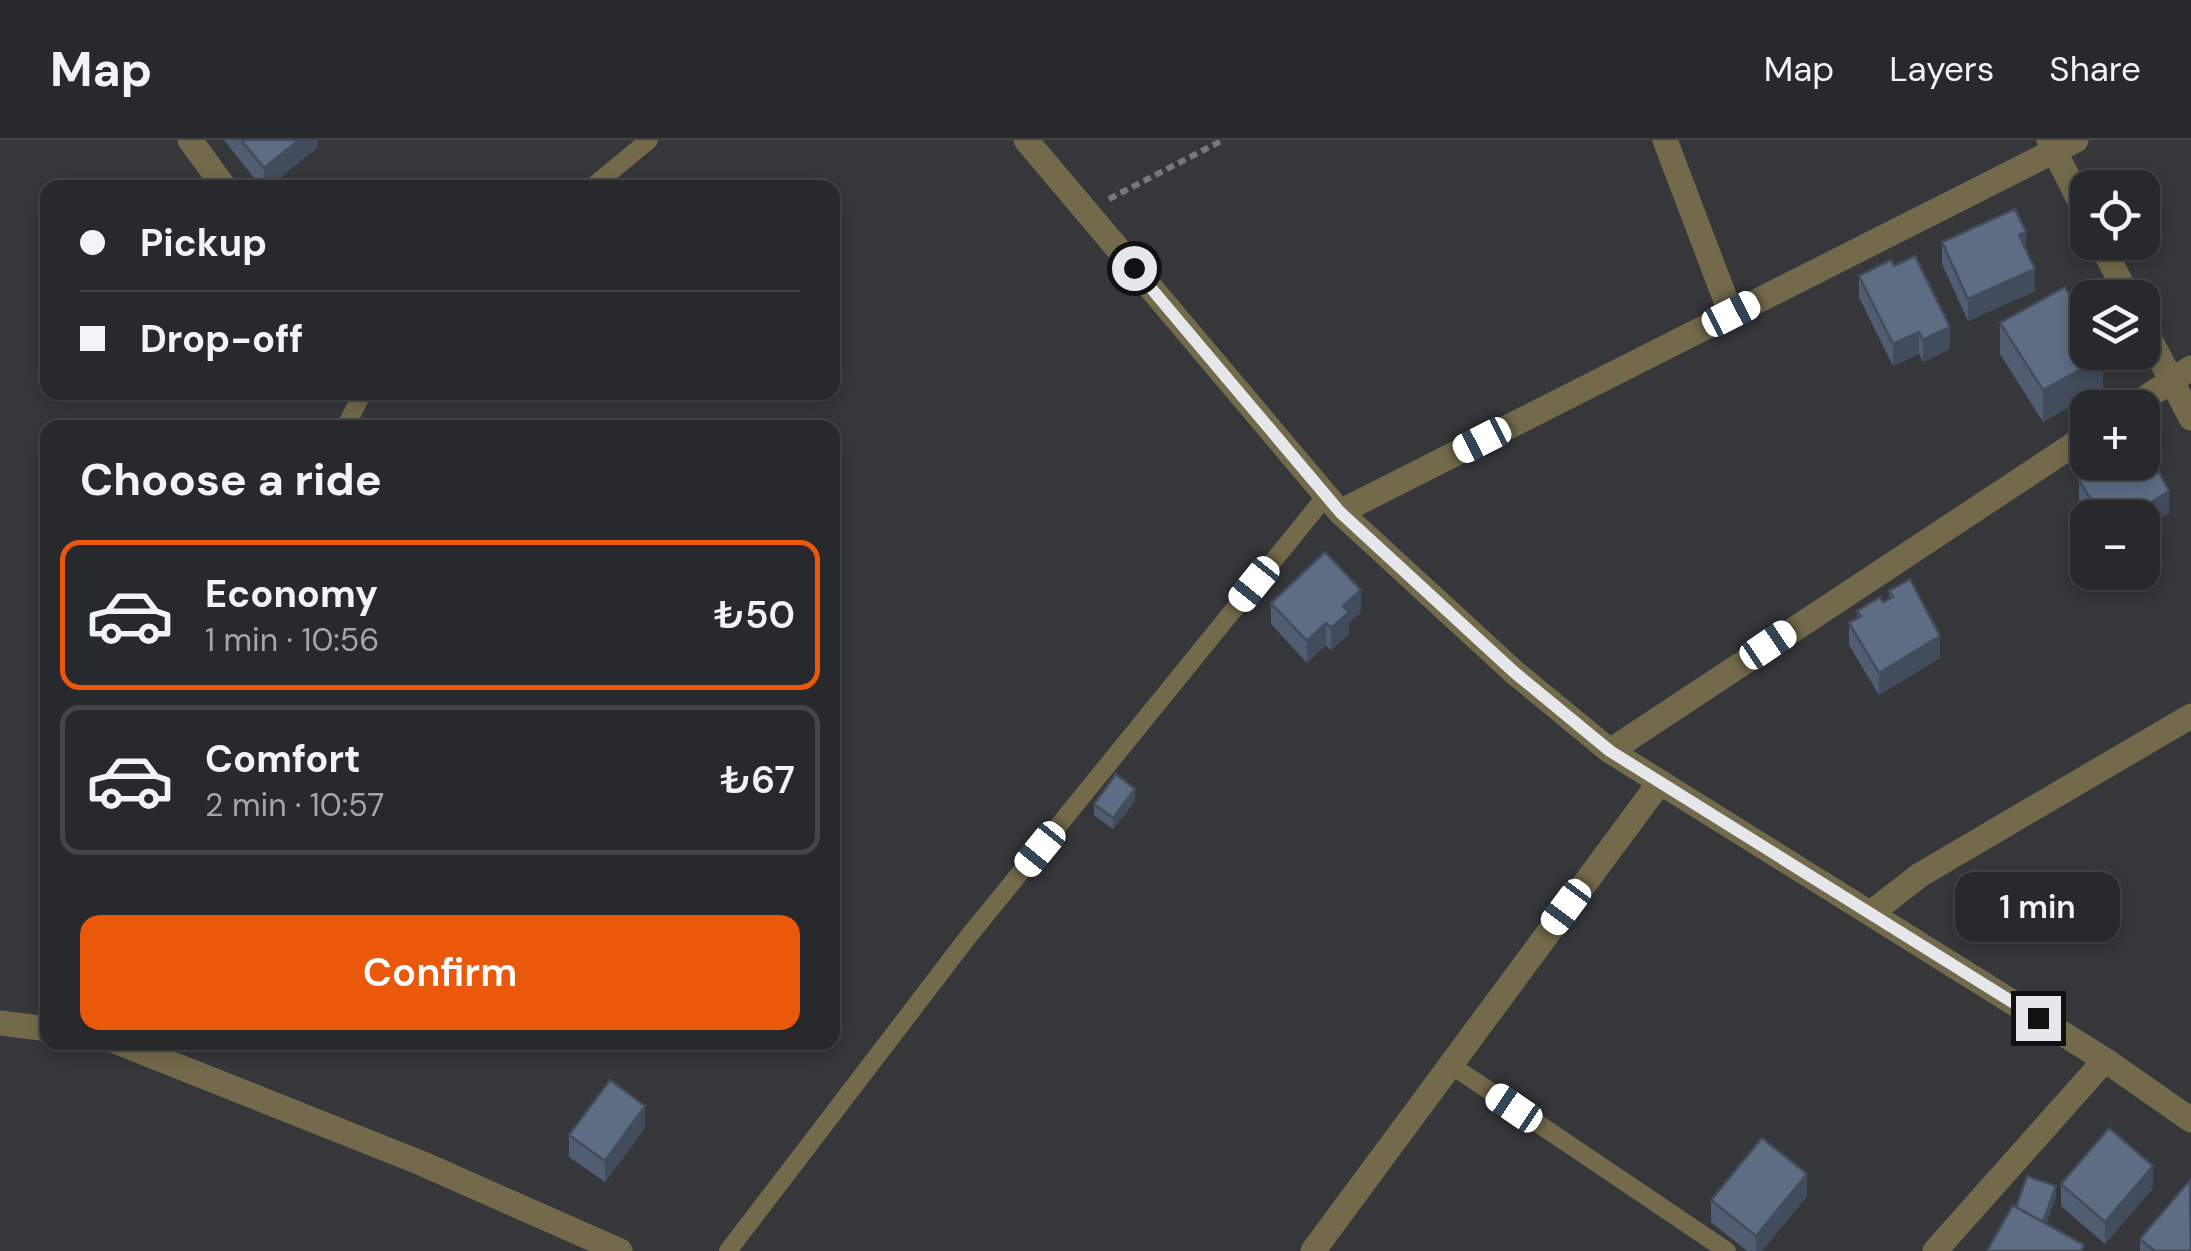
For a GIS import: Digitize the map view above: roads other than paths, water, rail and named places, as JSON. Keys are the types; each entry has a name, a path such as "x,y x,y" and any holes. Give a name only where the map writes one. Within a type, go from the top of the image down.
{"street":[{"path":"190,140 219,180"},
{"path":"1026,140 1333,504 1514,672 1610,751 2105,1060 2191,1120"},
{"path":"1664,140 1731,314"},
{"path":"1333,504 1731,314 2059,144 2070,172"},
{"path":"2160,347 2181,374 2191,418"},
{"path":"2157,390 2181,374"},
{"path":"1610,751 2070,448"},
{"path":"1871,913 1920,874 2191,716"},
{"path":"1313,1251 1448,1063 1660,782"},
{"path":"0,1023 40,1027"},
{"path":"137,1050 421,1163 620,1251"},
{"path":"1935,1251 2105,1060"}],"lane":[{"path":"600,180 648,140"},
{"path":"728,1251 968,938 1333,504"},
{"path":"1448,1063 1727,1251"}]}
